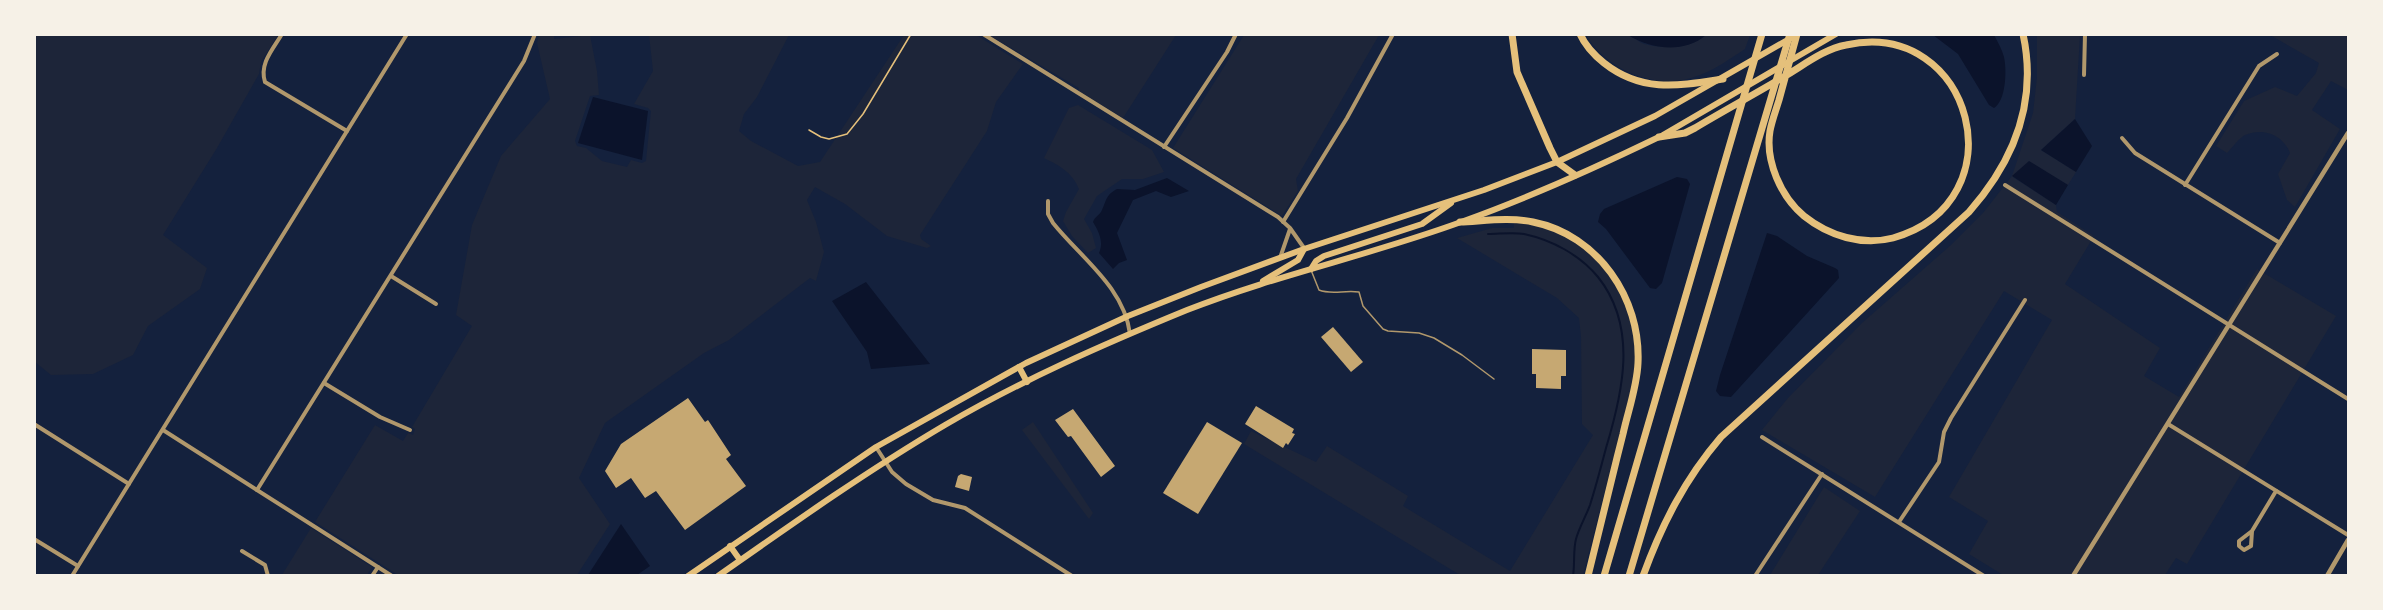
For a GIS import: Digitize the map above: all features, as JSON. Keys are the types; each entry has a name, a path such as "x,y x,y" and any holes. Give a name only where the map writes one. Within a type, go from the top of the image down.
{"highway":[{"path":"1512,34 1517,72 1557,162 1575,175"},
{"path":"1580,34 1596,57 1615,72 1635,81 1656,86 1723,79"},
{"path":"1604,576 1762,34"},
{"path":"1629,576 1790,34"},
{"path":"1659,137 1685,133 1711,119 1810,61 1828,51 1846,45 1870,42 1892,44 1925,59 1945,77 1955,90 1968,124 1969,145 1966,166 1953,197 1926,224 1909,233 1872,242 1840,236 1813,223 1801,213 1782,189 1772,162 1770,131 1797,34"},
{"path":"1643,576 1668,513 1688,479 1721,437 1738,419 1969,212 2001,171 2021,123 2026,97 2023,37"},
{"path":"1461,222 1520,220 1548,226 1565,233 1587,247 1602,261 1615,278 1630,308 1638,343 1637,378 1588,576"}],"main road":[{"path":"688,576 876,447 1018,367 1128,316 1280,258 1456,200 1557,162 1655,116 1723,79 1797,34"},
{"path":"718,576 885,462 947,424 1027,382 1130,334 1259,284 1461,222 1575,175 1659,137 1836,34"},
{"path":"1311,269 1316,261 1324,256 1422,224 1456,200"},
{"path":"1259,284 1283,267 1298,260 1304,249"},
{"path":"1018,367 1027,382"},
{"path":"730,546 740,560"}],"street":[{"path":"282,34 264,64 262,74 265,82 348,131"},
{"path":"72,576 407,34"},
{"path":"257,490 524,61 535,34"},
{"path":"983,34 1283,222 1290,228 1304,249"},
{"path":"1164,147 1227,52 1236,34"},
{"path":"1283,222 1347,118 1393,34"},
{"path":"2084,75 2085,34"},
{"path":"2185,185 2259,66 2277,54"},
{"path":"2073,576 2349,133"},
{"path":"2122,138 2135,153 2280,243"},
{"path":"2005,185 2228,326 2349,399"},
{"path":"1048,201 1048,214 1053,223 1119,297 1128,316 1130,334"},
{"path":"1280,258 1290,228"},
{"path":"391,276 436,304"},
{"path":"1899,522 1938,462 1944,432 1951,418 2025,300"},
{"path":"324,383 380,417 410,430"},
{"path":"34,424 129,484"},
{"path":"2168,424 2349,535"},
{"path":"163,430 392,576"},
{"path":"1762,437 1984,576"},
{"path":"876,447 896,477 941,503 965,508 1072,576"},
{"path":"1755,576 1792,515 1822,474"},
{"path":"2253,531 2251,546 2244,550 2239,546 2239,542 2253,531 2276,491"},
{"path":"34,539 78,566"},
{"path":"2327,576 2349,540"},
{"path":"242,551 265,565 268,576"},
{"path":"372,576 378,567"}],"lane":[{"path":"1311,269 1318,290 1331,293 1344,290 1359,292 1363,306 1383,329 1388,332 1426,334 1462,355 1494,380"}],"path":[{"path":"809,130 829,139 847,134 863,114 911,34"}],"shaded area":[{"path":"1623,34 1644,44 1676,47 1700,40 1706,35 1750,35 1745,49 1718,67 1684,80 1668,81 1652,80 1621,68 1596,48 1586,35"},
{"path":"34,35 278,35 261,62 259,74 217,148 163,235 207,268 200,289 148,326 133,355 93,374 51,375 35,362"},
{"path":"539,35 554,35 554,39 590,35 599,95 590,96 575,141 577,146 586,148 602,161 627,167 631,160 642,163 646,161 651,111 634,104 653,71 649,35 789,35 757,97 744,114 739,131 751,141 798,166 820,162 904,35 976,35 1023,64 996,102 987,131 920,235 921,239 931,246 927,248 887,236 845,204 815,187 807,200 824,252 816,281 810,278 729,340 704,353 605,423 579,478 610,524 577,575 398,575 315,522 375,425 403,441 408,433 413,435 415,429 412,427 472,326 456,315 472,225 501,156 550,99 537,43"},
{"path":"989,35 1176,35 1123,118 1079,91 1079,88"},
{"path":"1244,35 1379,35 1296,179 1298,191 1282,216 1173,148"},
{"path":"1628,35 1706,35 1688,45 1667,47 1646,44"},
{"path":"1933,35 1994,35 2005,63 2005,85 2001,99 1994,108 1989,105 1958,54"},
{"path":"2037,35 2080,35 2075,119 2041,150 2076,172 2068,185 2029,162 2013,177 2056,205 2057,212 2094,236 2065,284 2160,348 2144,376 2179,397 2257,269 2336,316 2187,564 2176,558 2165,575 2003,575 1969,554 1988,521 1949,497 2052,320 2004,291 1875,497 1762,430 1788,398 1862,323 1951,245 1983,213 2012,176 2033,113 2037,77"},
{"path":"2270,35 2348,35 2348,90 2331,81 2312,110 2340,129 2295,207 2287,200 2278,174 2290,153 2278,137 2266,132 2245,135 2227,153 2216,146 2244,101 2275,87 2297,96 2316,73 2319,63"},
{"path":"593,97 648,111 642,160 578,143"},
{"path":"1078,105 1152,150 1164,172 1143,179 1122,179 1097,196 1084,219 1092,233 1096,248 1088,253 1072,236 1063,221 1079,189 1069,174 1044,158 1069,108"},
{"path":"2075,119 2092,146 2076,172 2041,150"},
{"path":"2029,161 2068,185 2056,205 2012,176"},
{"path":"1677,177 1687,179 1690,184 1662,283 1656,289 1650,288 1606,229 1598,222 1604,209"},
{"path":"1167,178 1189,191 1171,197 1156,191 1133,200 1117,233 1127,260 1119,263 1113,269 1099,253 1101,241 1094,220 1113,191 1117,189 1135,190"},
{"path":"1514,223 1553,231 1571,240 1587,252 1613,282 1623,299 1633,325 1634,378 1583,575 1460,575 1244,444 1251,431 1316,462 1327,446 1408,496 1403,506 1510,571 1593,435 1582,424 1579,318 1557,298 1457,238 1492,228 1514,228"},
{"path":"1767,233 1777,236 1807,256 1835,268 1838,270 1839,278 1731,397 1720,396 1716,391 1720,375"},
{"path":"866,282 930,364 871,369 867,352 832,301"},
{"path":"1033,422 1093,513 1089,519 1022,430"},
{"path":"1824,487 1860,511 1818,575 1770,575"},
{"path":"621,524 650,566 637,575 588,575"},
{"path":"311,528 372,567 367,575 282,575"}],"building":[{"path":"1333,327 1363,362 1351,372 1321,337"},
{"path":"1532,349 1566,350 1566,376 1561,376 1561,389 1536,388 1536,374 1532,374"},
{"path":"688,398 705,422 708,420 731,455 726,459 746,486 685,530 656,491 645,498 631,478 616,488 605,471 621,444"},
{"path":"1256,406 1294,429 1292,433 1295,434 1288,445 1286,443 1283,448 1245,424"},
{"path":"1073,409 1115,466 1101,477 1071,436 1068,437 1055,420"},
{"path":"1207,422 1242,443 1198,514 1163,493"},
{"path":"961,474 972,477 969,491 955,487 958,476"}],"waterway":[{"path":"1488,234 1524,234 1555,244 1574,255 1598,277 1611,296 1619,317 1623,338 1623,360 1618,405 1590,505 1576,539 1573,576"}]}
